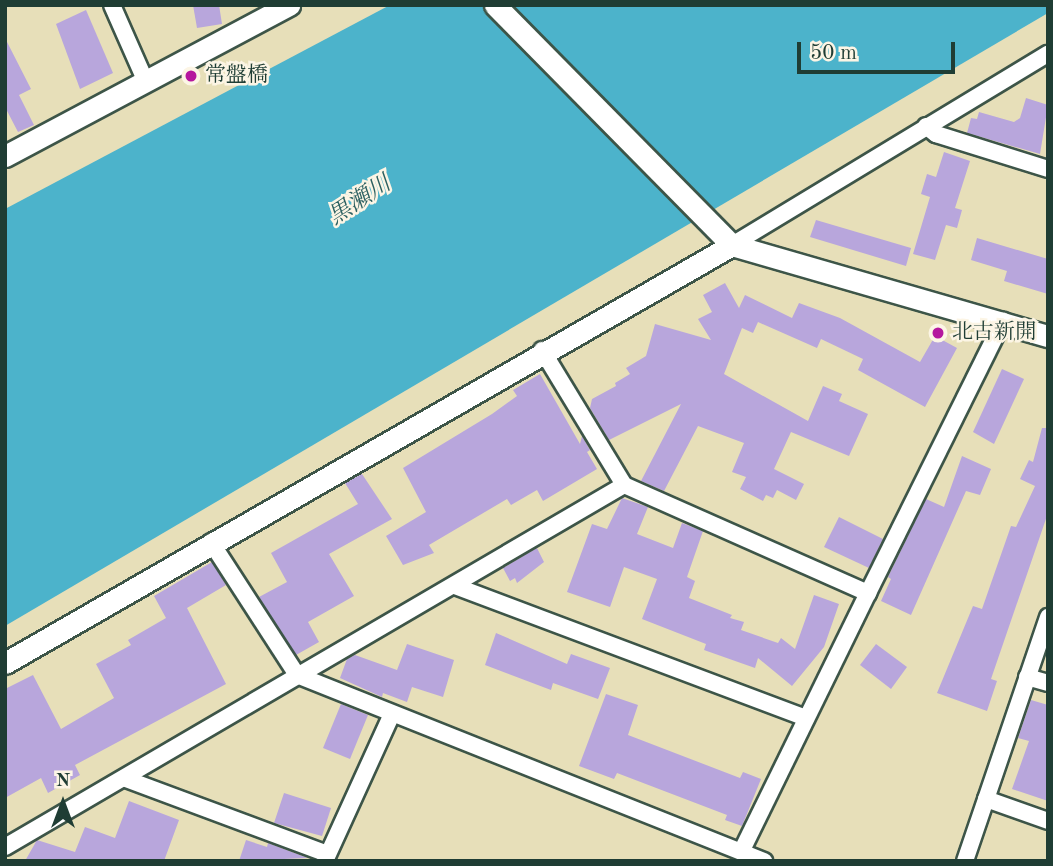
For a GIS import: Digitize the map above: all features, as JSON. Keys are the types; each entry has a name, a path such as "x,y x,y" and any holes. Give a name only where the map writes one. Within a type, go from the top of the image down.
{"street":[{"path":"112,5 146,82"},
{"path":"5,156 289,5"},
{"path":"495,5 726,239 1048,336"},
{"path":"5,663 542,350 726,239 1048,54"},
{"path":"926,126 936,134 1048,169"},
{"path":"741,852 1003,321"},
{"path":"542,350 624,485 868,593"},
{"path":"5,847 127,779 297,675 455,586 624,485"},
{"path":"211,542 297,675 764,861"},
{"path":"455,586 806,718"},
{"path":"965,861 1048,617"},
{"path":"1027,677 1048,684"},
{"path":"127,779 326,858 392,714"},
{"path":"986,799 1048,821"}],"water":[{"name":"黒瀬川","path":"390,5 1048,5 1048,13 5,626 5,209"}],"building":[{"path":"193,5 219,5 222,24 197,28"},
{"path":"86,10 113,73 80,89 56,24"},
{"path":"5,38 31,89 19,95 34,125 18,132 5,107"},
{"path":"1026,98 1048,105 1040,154 967,133 971,118 977,119 979,112 1014,122 1020,118"},
{"path":"944,152 970,161 955,208 962,210 957,228 946,225 935,260 913,254 930,197 921,194 927,174 936,177"},
{"path":"816,220 911,248 906,266 810,237"},
{"path":"977,238 1048,259 1048,294 1004,281 1007,271 971,260"},
{"path":"725,283 739,308 745,295 792,318 799,303 840,318 920,362 935,336 957,348 925,407 858,370 863,359 821,339 817,348 758,322 753,333 742,328 724,374 808,421 823,386 842,394 839,401 868,414 849,456 791,432 774,469 804,484 796,500 777,490 773,498 766,495 763,501 740,489 746,477 732,472 744,443 698,426 664,491 641,481 681,404 609,440 590,408 592,399 616,386 615,383 630,374 626,368 646,356 655,324 711,340 698,319 712,312 703,295"},
{"path":"1002,369 1024,379 994,444 973,432"},
{"path":"540,374 580,444 582,436 597,469 543,501 537,490 511,505 507,499 429,545 434,553 403,565 386,536 426,512 403,468 492,414 517,396 513,390"},
{"path":"1042,428 1048,428 1048,513 991,679 997,681 987,711 937,693 973,606 982,609 1011,526 1016,527 1035,486 1020,479 1029,460 1033,462"},
{"path":"962,456 991,469 980,495 966,491 911,615 881,601 891,579 888,577 926,499 944,507"},
{"path":"362,474 392,519 329,554 354,596 308,622 319,642 296,655 259,597 287,582 271,553 358,504 345,483"},
{"path":"622,498 648,507 637,534 673,548 682,523 703,531 687,577 695,581 689,598 744,622 741,630 778,643 781,638 795,649 814,595 839,604 824,647 792,686 758,658 755,668 704,650 706,644 642,619 657,579 624,567 610,607 567,592 592,524 607,529"},
{"path":"839,517 883,539 869,568 824,547"},
{"path":"537,548 544,562 517,583 515,578 510,581 503,568"},
{"path":"212,562 226,585 187,608 226,684 75,765 80,775 48,793 41,778 5,798 5,689 33,675 61,729 114,698 96,664 131,645 128,640 166,618 154,596"},
{"path":"496,633 567,664 571,654 610,668 598,699 553,683 551,690 485,665"},
{"path":"407,644 454,660 443,697 412,687 407,702 383,693 382,697 340,678 347,659 355,655 397,670"},
{"path":"876,644 907,667 891,689 860,665"},
{"path":"606,694 638,705 628,735 740,778 743,772 761,779 742,826 725,820 727,815 617,773 614,779 579,766"},
{"path":"1031,700 1048,705 1048,801 1012,789 1029,741 1018,738"},
{"path":"341,704 368,715 350,759 323,748"},
{"path":"284,793 331,808 322,836 274,823"},
{"path":"129,801 179,820 164,861 25,861 37,840 75,852 85,827 115,838"},
{"path":"246,840 267,847 268,843 308,858 239,861"}],"place":[{"name":"常盤橋","path":"191,76"},
{"name":"北古新開","path":"938,333"}]}
